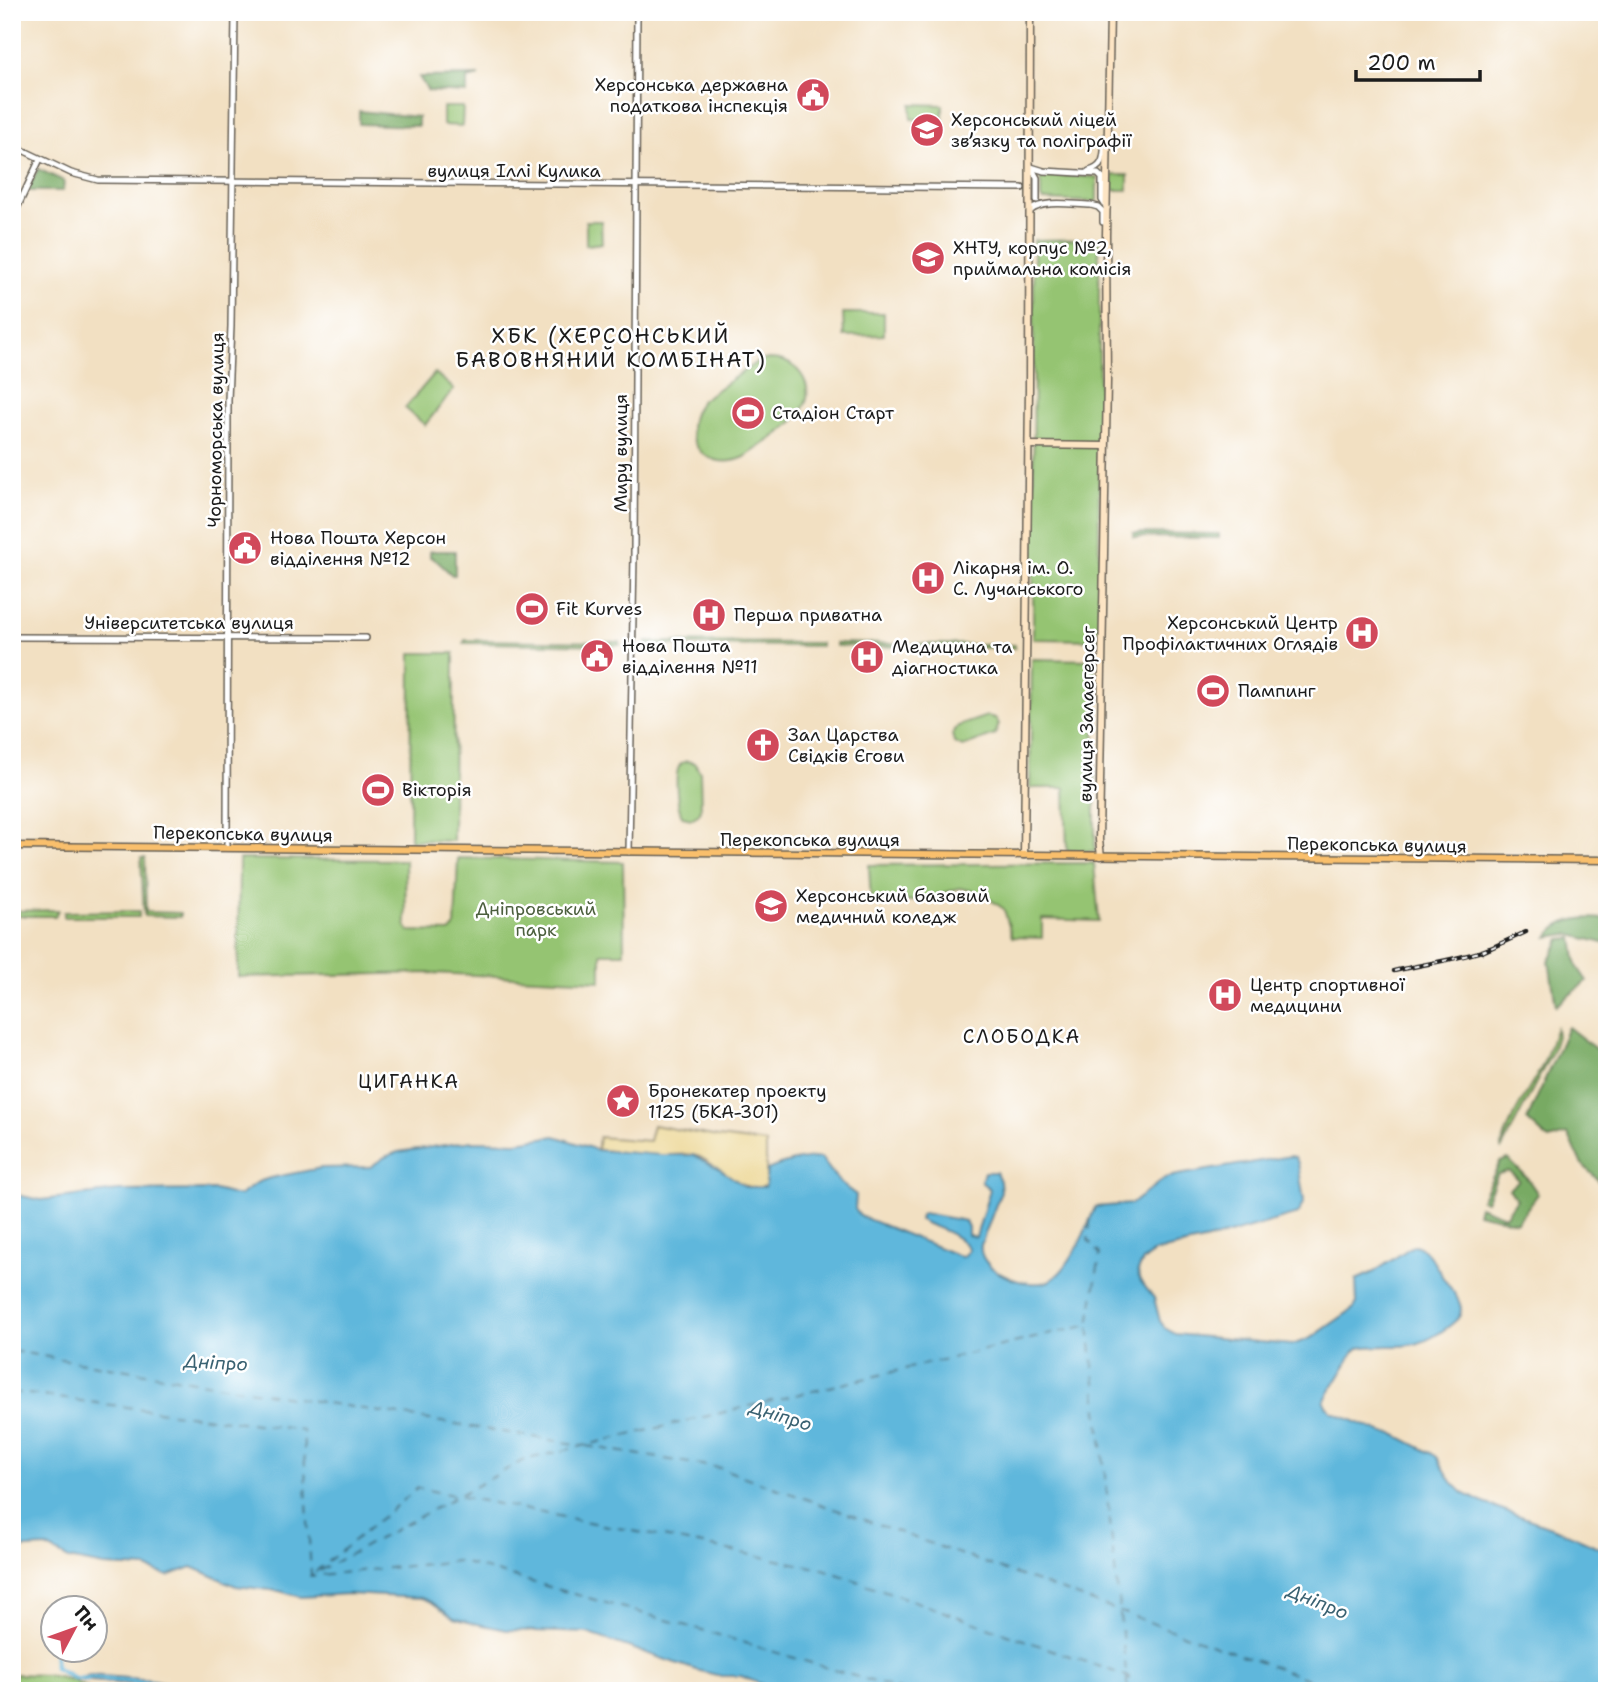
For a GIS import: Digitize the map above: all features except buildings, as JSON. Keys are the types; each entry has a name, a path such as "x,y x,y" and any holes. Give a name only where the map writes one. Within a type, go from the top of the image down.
{"main road":[{"path":"1024,855 1030,211 1034,197 1031,167 1030,12"},
{"path":"1108,131 1110,12"},
{"name":"вулиця Залаегерсег","path":"1101,856 1099,840 1108,131"},
{"path":"1029,445 1105,446"},
{"name":"Перекопська вулиця","path":"12,846 1607,860"}],"street":[{"name":"Чорноморська вулиця","path":"227,848 228,400 235,12"},
{"name":"Миру вулиця","path":"629,852 638,12"},
{"path":"1087,172 1095,170 1103,161 1108,131"},
{"name":"вулиця Іллі Кулика","path":"12,145 71,173 98,180 1022,188"},
{"path":"12,219 40,159"},
{"path":"1031,167 1044,171 1098,174 1102,178 1102,200 1108,209"},
{"path":"1044,171 1022,188 1045,204"},
{"path":"1091,205 1102,200 1108,193"},
{"path":"1030,211 1037,205 1045,204 1098,207 1103,212 1106,235"},
{"name":"Університетська вулиця","path":"12,637 229,635 366,638"}],"green space":[{"path":"479,76 467,79 467,93 428,91 419,77"},
{"path":"911,104 943,105 943,120 911,119"},
{"path":"443,107 463,107 462,126 443,125"},
{"path":"359,111 418,117 418,126 359,124"},
{"path":"38,169 64,181 63,191 27,191"},
{"path":"1043,175 1097,177 1097,200 1043,200"},
{"path":"1113,175 1128,175 1128,190 1113,190"},
{"path":"586,221 601,221 602,243 586,245"},
{"path":"1099,239 1099,640 1033,639 1034,240"},
{"path":"843,313 884,313 884,335 844,336"},
{"name":"Стадіон Старт","path":"768,359 786,362 801,374 807,387 807,400 801,412 780,433 745,457 730,461 706,456 692,438 691,426 694,413 702,400 757,362"},
{"path":"435,373 454,389 425,425 405,408"},
{"path":"1133,533 1219,534 1219,538 1133,537"},
{"path":"430,551 455,551 455,575 430,557"},
{"path":"465,640 620,642 620,645 464,643"},
{"path":"646,642 821,643 821,646 646,645"},
{"path":"836,643 1015,645 1015,648 836,646"},
{"path":"411,653 454,653 453,841 410,840"},
{"path":"1032,659 1095,660 1095,851 1067,851 1065,788 1030,788"},
{"path":"987,716 995,718 999,724 995,735 963,747 954,743 952,734 958,726"},
{"path":"687,761 695,763 700,772 701,810 691,819 683,817 677,794 678,769 680,764"},
{"path":"141,858 145,858 146,912 180,913 180,917 144,916"},
{"name":"Дніпровський парк","path":"458,858 623,862 624,953 601,953 601,981 431,973 238,977 239,859 405,860 406,926 409,931 450,932 455,926"},
{"path":"1094,863 1099,921 1042,919 1042,938 1012,937 1004,909 979,892 959,888 924,900 871,904 869,865"},
{"path":"58,910 55,916 12,916 12,911"},
{"path":"139,911 139,917 64,917 64,912"},
{"path":"1607,914 1607,944 1568,934 1548,937 1565,923 1588,918 1604,919"},
{"path":"1573,938 1577,966 1587,981 1556,1006 1549,961 1561,939"},
{"path":"1568,1027 1607,1058 1607,1094 1603,1100 1607,1118 1607,1178 1601,1183 1581,1163 1568,1134 1549,1140 1527,1120"},
{"path":"1556,1028 1557,1036 1551,1054 1501,1150 1512,1119 1543,1065"},
{"path":"1508,1159 1538,1194 1517,1222 1477,1213 1479,1206 1505,1216 1517,1199 1509,1189 1519,1180 1509,1171 1498,1174 1486,1201 1481,1200 1500,1162"},
{"path":"12,1674 48,1675 72,1680 89,1689 105,1691 12,1691"}],"sand":[{"path":"653,1125 766,1143 766,1185 759,1188 742,1184 696,1156 597,1150 599,1137 649,1141"}],"water":[{"name":"Дніпро","path":"555,1136 597,1150 693,1155 746,1187 765,1187 767,1170 774,1167 821,1158 840,1183 856,1195 855,1209 860,1216 962,1257 969,1250 966,1245 955,1236 920,1220 921,1215 923,1213 965,1221 968,1235 976,1237 990,1189 981,1182 984,1172 996,1172 1001,1191 981,1245 982,1255 996,1271 1018,1281 1030,1283 1049,1281 1064,1268 1095,1207 1131,1204 1165,1178 1295,1157 1304,1201 1298,1214 1208,1240 1154,1252 1143,1261 1138,1271 1139,1279 1154,1298 1160,1321 1175,1334 1292,1345 1311,1338 1354,1308 1357,1303 1356,1280 1374,1272 1414,1245 1423,1249 1459,1301 1461,1313 1458,1318 1424,1341 1404,1346 1359,1348 1324,1401 1326,1406 1332,1412 1383,1433 1394,1434 1431,1453 1437,1457 1452,1482 1463,1493 1607,1551 1607,1691 778,1691 741,1676 721,1676 696,1670 587,1633 507,1630 468,1622 454,1618 422,1598 348,1594 301,1597 279,1591 236,1586 192,1567 168,1576 146,1568 104,1566 69,1559 46,1547 12,1549 12,1194 41,1200 118,1191 215,1190 240,1195 258,1182 270,1178 321,1168 370,1167 398,1152 472,1141 517,1142"},
{"path":"89,1675 154,1680 202,1691 170,1691 148,1686 79,1680"}],"waterway":[{"path":"55,1664 55,1668 74,1678 87,1679"}],"ferry route":[{"path":"1090,1221 1088,1240 1100,1254 1089,1325 1128,1691"},
{"path":"904,1691 702,1630 457,1561 310,1576 524,1460 1089,1325"},
{"path":"12,1351 581,1445"},
{"path":"12,1392 303,1430 311,1575"},
{"path":"586,1446 720,1468 1341,1691"},
{"path":"315,1572 418,1488 823,1569 1129,1677 1130,1691"}],"railway":[{"path":"1482,952 1526,932"},
{"path":"1394,971 1490,948"}],"place":[{"name":"Херсонська державна податкова інспекція","path":"813,95"},
{"name":"Херсонський ліцей зв’язку та поліграфії","path":"927,130"},
{"name":"ХНТУ, корпус №2, приймальна комісія","path":"928,258"},
{"name":"Стадіон Старт","path":"748,413"},
{"name":"Нова Пошта Херсон відділення №12","path":"245,548"},
{"name":"Лікарня ім. О. С. Лучанського","path":"928,578"},
{"name":"Fit Kurves","path":"532,609"},
{"name":"Перша приватна","path":"709,615"},
{"name":"Херсонський Центр Профілактичних Оглядів","path":"1362,633"},
{"name":"Нова Пошта відділення №11","path":"597,656"},
{"name":"Медицина та діагностика","path":"867,657"},
{"name":"Пампинг","path":"1213,691"},
{"name":"Зал Царства Свідків Єгови","path":"763,745"},
{"name":"Вікторія","path":"378,790"},
{"name":"Херсонський базовий медичний коледж","path":"771,906"},
{"name":"Центр спортивної медицини","path":"1225,995"},
{"name":"Бронекатер проекту 1125 (БКА-301)","path":"623,1101"}],"district":[{"name":"ХБК (ХЕРСОНСЬКИЙ БАВОВНЯНИЙ КОМБІНАТ)","path":"611,348"},
{"name":"СЛОБОДКА","path":"1022,1036"},
{"name":"ЦИГАНКА","path":"409,1081"}]}
